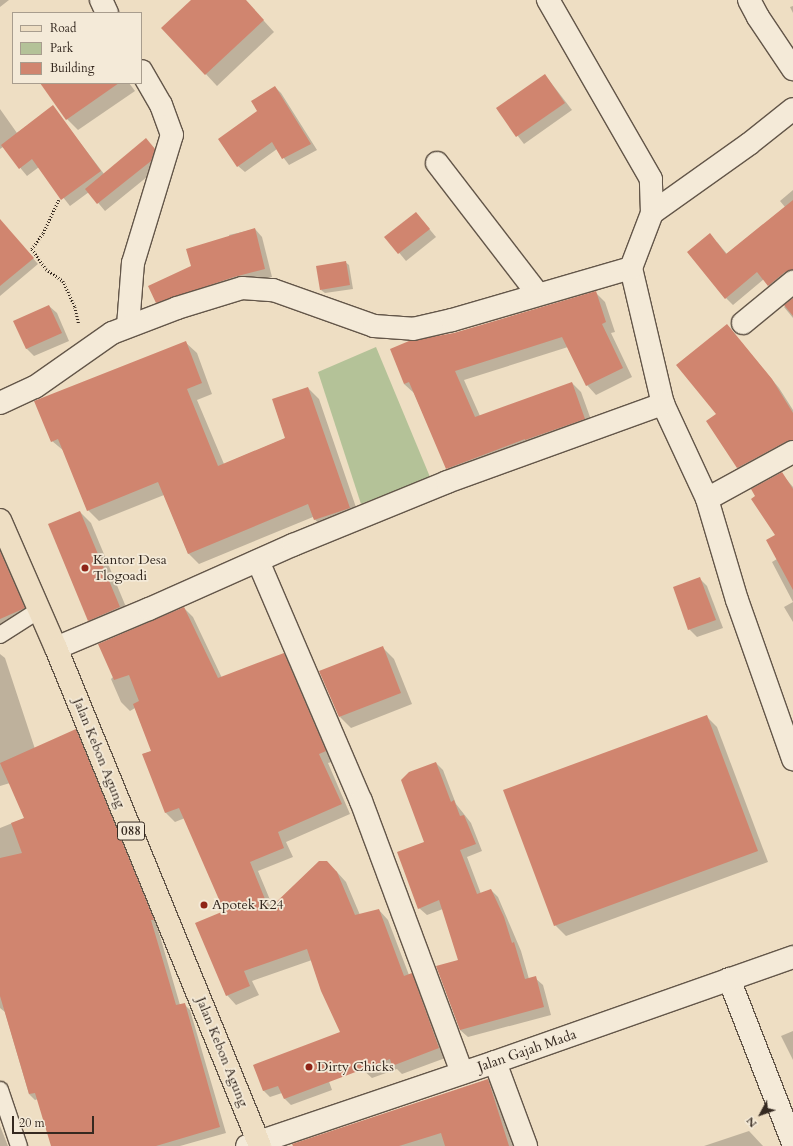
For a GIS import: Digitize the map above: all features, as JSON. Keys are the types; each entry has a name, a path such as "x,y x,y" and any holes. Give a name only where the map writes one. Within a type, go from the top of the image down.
{"main road":[{"name":"Jalan Kebon Agung","path":"0,520 56,648 256,1145"}],"street":[{"path":"101,0 107,12"},
{"path":"548,0 651,179 652,213 631,268 663,404 707,499 736,600 791,746"},
{"path":"749,0 758,17 793,69"},
{"path":"128,326 133,263 172,135 161,105 142,73"},
{"path":"652,213 749,144 793,109"},
{"path":"437,163 538,294"},
{"path":"0,403 35,387 112,333 178,308 242,288 273,290 374,326 413,329 452,320 631,268"},
{"path":"743,324 793,282"},
{"path":"56,648 258,561 448,482 663,404"},
{"path":"707,499 793,452"},
{"path":"258,561 361,801 462,1073"},
{"name":"Jalan Gajah Mada","path":"256,1145 793,957"},
{"path":"729,980 791,1130"},
{"path":"495,1062 526,1146"}],"lane":[{"path":"0,635 39,610"},
{"path":"0,1090 19,1146"}],"path":[{"path":"59,200 44,234 32,249 46,269 63,281 75,307 86,350"}],"green space":[{"path":"376,347 430,477 361,504 318,372"}],"building":[{"path":"191,0 246,0 264,20 205,75 161,28"},
{"path":"545,74 565,103 516,137 496,108"},
{"path":"41,84 118,84 66,120"},
{"path":"275,86 311,144 282,159 272,142 237,167 218,139 257,111 251,101"},
{"path":"53,105 101,171 61,200 32,159 19,169 1,145"},
{"path":"146,138 155,149 151,161 97,204 85,189"},
{"path":"793,200 793,270 785,272 768,286 757,272 725,299 687,252 710,233 726,254"},
{"path":"416,212 430,229 398,254 384,237"},
{"path":"0,219 34,258 0,286"},
{"path":"255,228 265,269 234,277 156,303 148,286 191,266 186,249"},
{"path":"346,261 350,285 320,290 316,266"},
{"path":"596,291 606,322 602,324 623,368 586,386 562,337 455,371 475,417 572,382 585,419 525,439 446,469 409,382 404,384 390,349 409,341 454,333"},
{"path":"793,298 793,316 784,305"},
{"path":"49,305 62,333 26,349 13,321"},
{"path":"727,324 772,379 793,413 793,440 787,441 737,468 706,421 716,414 676,365"},
{"path":"186,341 202,383 187,389 218,466 285,438 272,399 308,387 350,508 314,520 308,504 188,554 158,482 87,511 58,439 51,442 34,401"},
{"path":"782,472 793,489 793,590 766,540 775,535 751,499 755,496 751,489"},
{"name":"Kantor Desa Tlogoadi","path":"80,511 120,607 88,621 48,524"},
{"path":"0,551 25,608 0,619"},
{"path":"700,577 716,620 688,630 673,587"},
{"path":"184,607 218,678 284,653 326,751 319,754 342,804 278,832 284,848 250,862 269,909 319,861 327,861 337,872 355,915 379,909 404,976 412,973 439,1048 392,1066 390,1059 284,1099 278,1086 263,1091 253,1065 340,1032 321,991 307,949 244,971 250,986 226,996 195,923 224,911 179,808 165,813 142,754 151,751 133,704 139,701 129,675 114,680 98,644"},
{"path":"383,646 401,693 339,717 319,671"},
{"path":"707,715 758,851 554,926 503,790"},
{"path":"76,729 154,920 151,920 176,1005 185,1003 220,1127 156,1146 51,1146 35,1093 29,1094 0,996 0,858 22,853 11,823 24,818 0,763"},
{"path":"436,762 451,802 454,800 460,816 464,815 476,844 460,850 477,894 491,889 504,917 512,943 514,942 525,979 536,976 544,1007 460,1030 436,966 458,960 439,900 418,909 397,852 424,842 401,780 409,772"},
{"path":"488,1079 509,1146 445,1146 441,1133 399,1146 293,1146 292,1144"}],"place":[{"name":"Kantor Desa Tlogoadi","path":"85,568"},
{"name":"Apotek K24","path":"204,905"},
{"name":"Dirty Chicks","path":"309,1067"}]}
